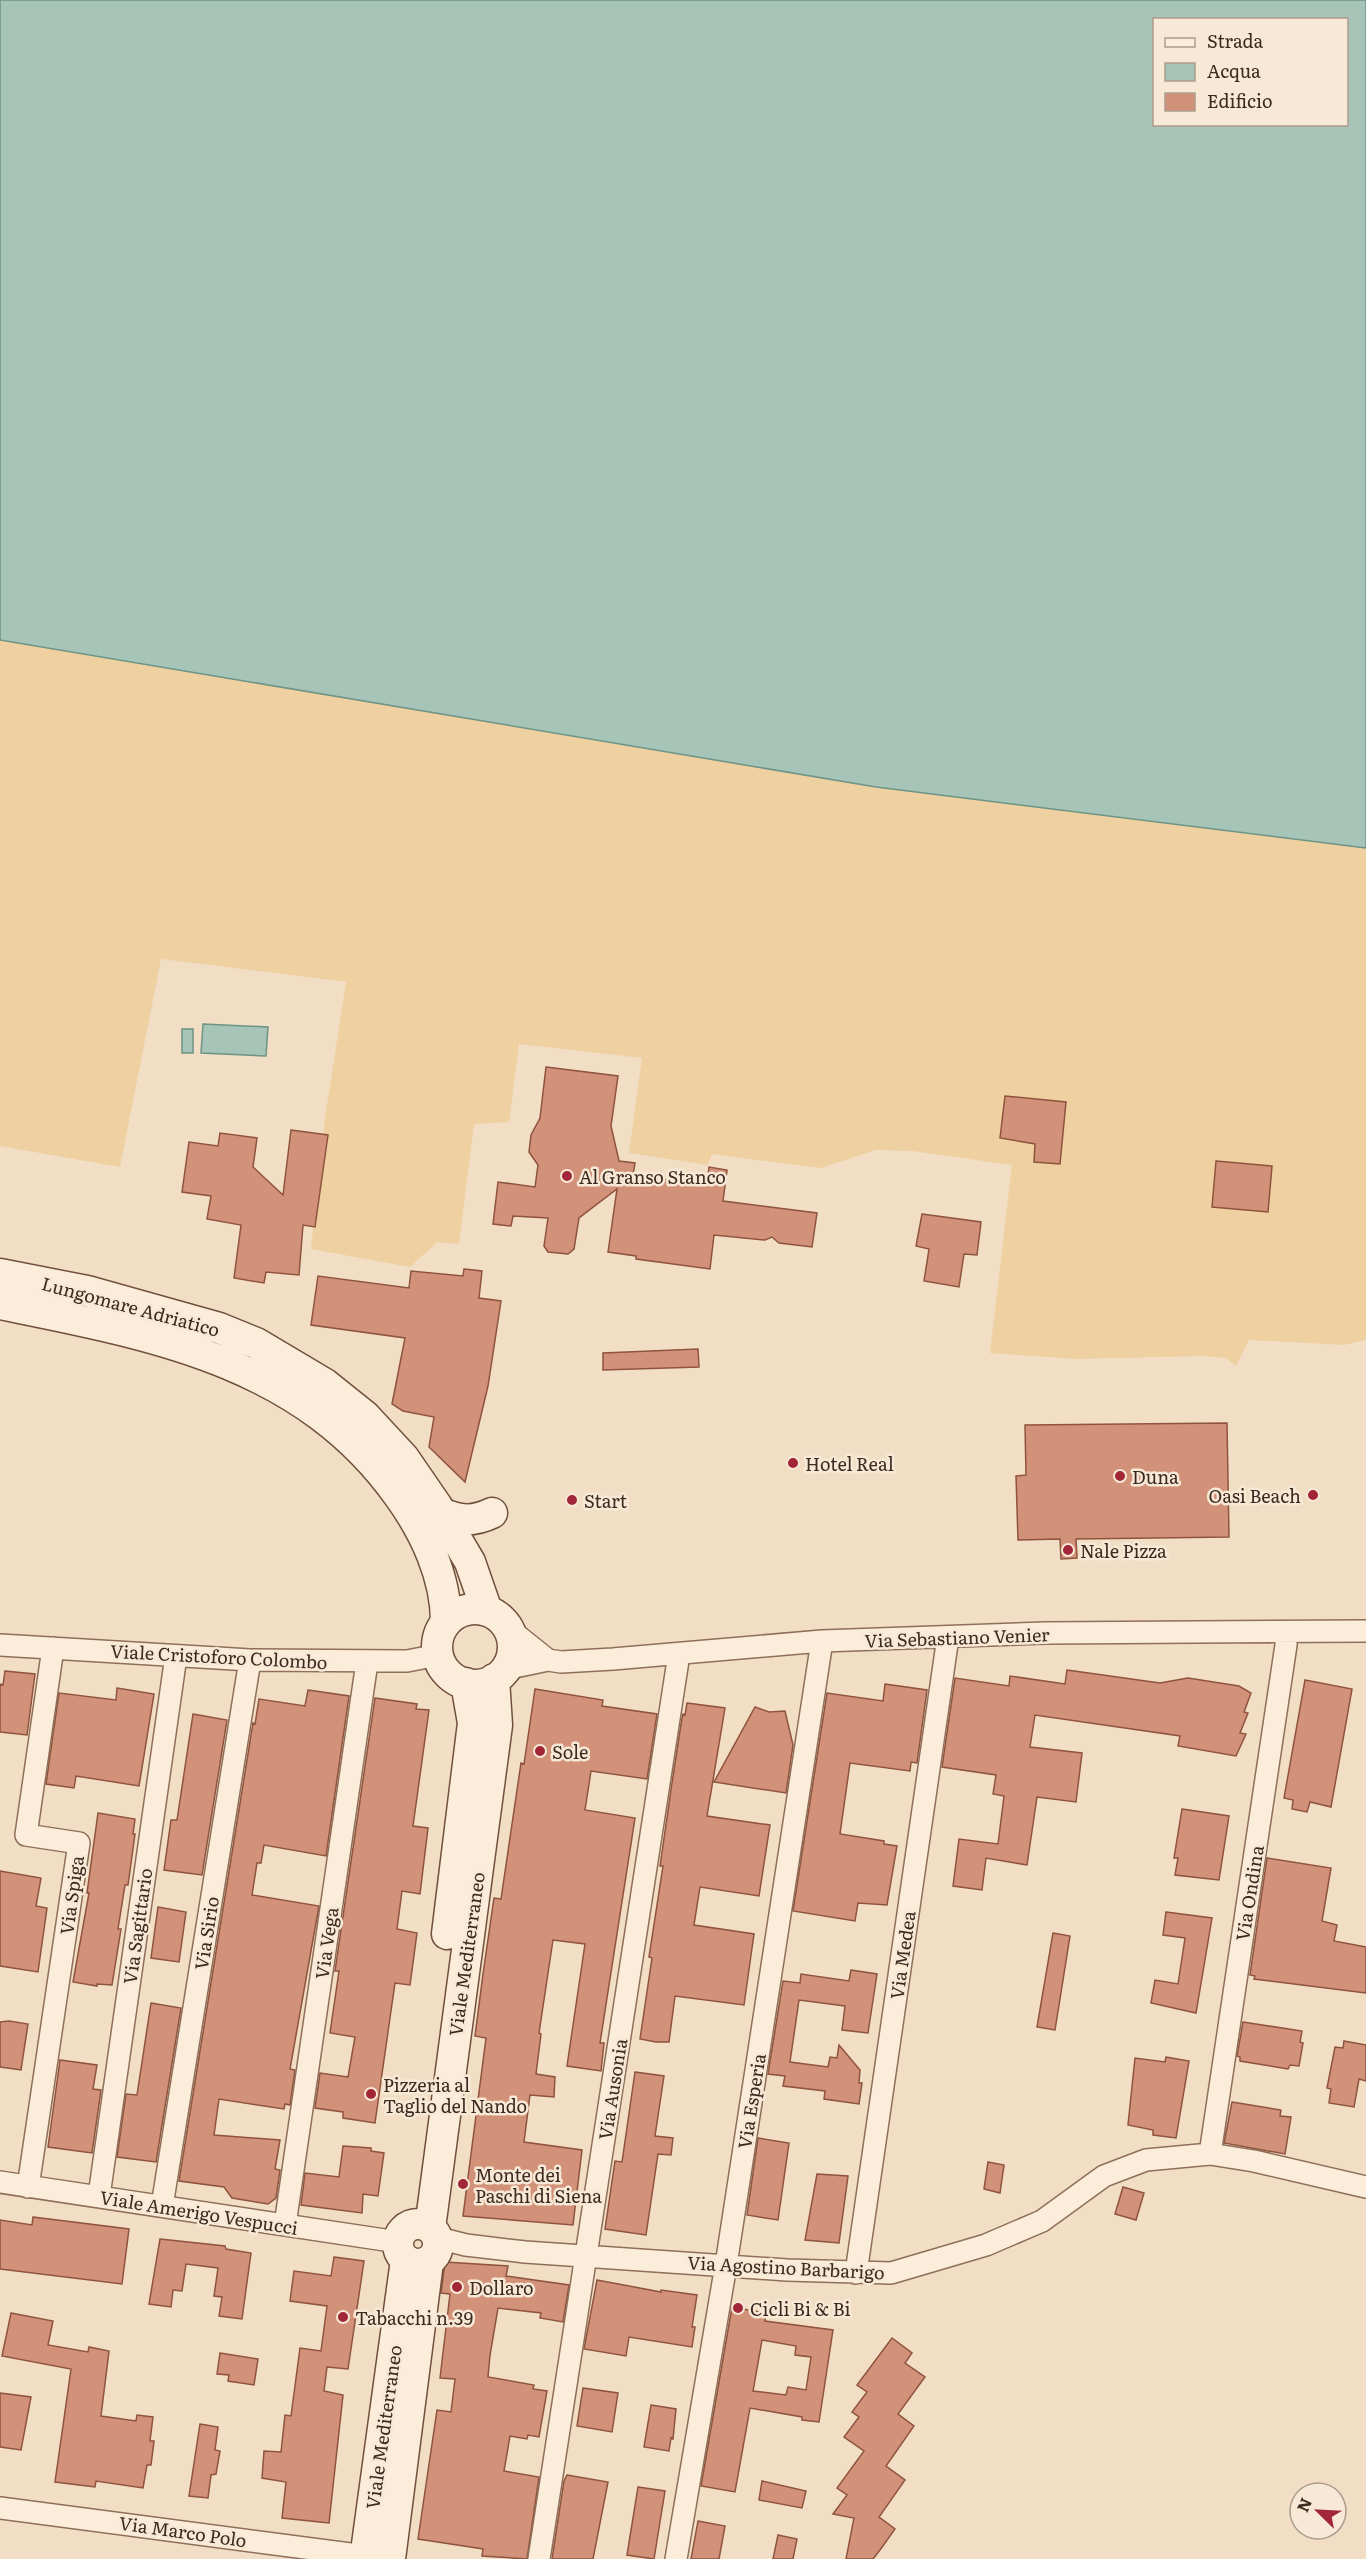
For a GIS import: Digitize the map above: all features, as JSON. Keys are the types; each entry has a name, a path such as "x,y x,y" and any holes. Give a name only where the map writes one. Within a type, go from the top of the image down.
{"street":[{"name":"Lungomare Adriatico","path":"0,1274 87,1291 178,1314 219,1328 285,1359 325,1384 365,1416 404,1458 470,1562 498,1619"},
{"name":"Lungomare Adriatico","path":"0,1304 169,1341 240,1368 308,1407 346,1437 384,1476 413,1516 439,1572 446,1598 447,1622"},
{"path":"441,1513 454,1519 470,1520 492,1513"},
{"path":"498,1619 512,1649 488,1677 448,1674 438,1655 440,1632 447,1622 465,1610 498,1619 548,1660"},
{"name":"Via Sebastiano Venier","path":"488,1677 548,1660 570,1661 822,1641 1045,1634 1366,1630"},
{"name":"Via Ondina","path":"1210,2154 1286,1645 1286,1632"},
{"name":"Via Medea","path":"856,2273 948,1637"},
{"name":"Via Esperia","path":"676,2559 726,2265 822,1641"},
{"name":"Viale Cristoforo Colombo","path":"0,1645 250,1660 367,1662 422,1660 438,1655"},
{"name":"Via Spiga","path":"28,2187 79,1844 26,1835 53,1648"},
{"name":"Via Ausonia","path":"539,2559 679,1653"},
{"name":"Via Sagittario","path":"99,2196 176,1656"},
{"name":"Via Sirio","path":"162,2206 250,1660"},
{"name":"Via Vega","path":"285,2225 367,1662"},
{"name":"Viale Mediterraneo","path":"374,2558 427,2244 473,1723 488,1677"},
{"name":"Via Agostino Barbarigo","path":"427,2244 726,2265 891,2273 986,2245 1042,2221 1104,2176 1146,2160 1210,2154 1254,2161 1366,2187"},
{"name":"Viale Amerigo Vespucci","path":"0,2182 427,2244"},
{"name":"Via Marco Polo","path":"0,2508 374,2558"}],"sand":[{"path":"0,619 1366,827 1366,1340 1344,1345 1249,1340 1236,1366 1226,1358 1204,1356 1075,1359 990,1353 1012,1165 912,1151 876,1150 821,1168 712,1154 708,1165 629,1153 642,1058 519,1044 509,1122 474,1124 459,1244 437,1242 410,1267 311,1249 325,1118 346,982 161,959 120,1167 0,1146"}],"water":[{"path":"0,0 1366,0 1366,848 876,787 0,640"},
{"path":"203,1024 268,1027 266,1056 201,1053"},
{"path":"182,1029 193,1029 193,1053 182,1053"}],"building":[{"path":"546,1067 618,1076 611,1126 619,1161 635,1163 633,1175 707,1185 709,1167 727,1170 723,1201 817,1213 812,1247 779,1243 772,1237 765,1240 714,1235 710,1269 636,1259 636,1256 608,1252 617,1189 579,1218 574,1249 568,1254 548,1252 544,1246 548,1218 513,1216 511,1226 493,1224 498,1182 535,1187 538,1165 529,1152 531,1135 540,1118"},
{"path":"1005,1096 1066,1102 1060,1164 1034,1162 1035,1144 1000,1138"},
{"path":"291,1130 328,1135 315,1227 303,1225 299,1275 266,1272 264,1283 234,1278 241,1225 207,1219 211,1196 182,1192 189,1142 218,1146 220,1133 257,1138 253,1167 283,1195"},
{"path":"1216,1161 1272,1166 1268,1212 1212,1207"},
{"path":"922,1214 981,1222 977,1255 964,1254 959,1287 924,1281 929,1249 916,1246"},
{"path":"464,1269 482,1271 479,1298 501,1301 488,1386 465,1482 429,1447 434,1417 403,1411 392,1404 405,1338 311,1325 318,1276 409,1288 411,1271 463,1276"},
{"path":"698,1349 699,1367 603,1370 603,1353"},
{"name":"Duna","path":"1227,1423 1229,1537 1076,1539 1077,1558 1061,1559 1060,1539 1018,1540 1016,1476 1026,1475 1025,1425"},
{"path":"1067,1670 1160,1683 1188,1678 1239,1686 1251,1693 1244,1712 1248,1713 1240,1733 1246,1734 1236,1756 1178,1746 1180,1736 1035,1715 1030,1747 1082,1753 1076,1802 1037,1797 1027,1865 986,1858 982,1890 953,1886 959,1839 998,1844 1004,1796 993,1794 996,1775 942,1767 955,1678 1009,1686 1010,1676 1065,1684"},
{"path":"5,1671 35,1674 27,1735 0,1732 0,1684 3,1685"},
{"path":"1305,1680 1352,1689 1331,1807 1310,1802 1307,1812 1292,1809 1293,1800 1284,1798"},
{"path":"885,1684 927,1690 917,1763 911,1762 910,1771 850,1763 840,1834 884,1841 884,1844 897,1846 887,1905 858,1903 855,1921 793,1911 827,1693 883,1701"},
{"path":"117,1688 154,1694 139,1786 76,1776 74,1788 46,1784 59,1693 116,1700"},
{"path":"535,1689 603,1700 602,1706 657,1714 647,1779 591,1771 585,1810 635,1818 600,2043 604,2043 601,2071 567,2066 585,1944 553,1940 539,2033 541,2034 536,2074 555,2077 554,2097 530,2095 524,2142 582,2150 573,2225 463,2216 486,2038 475,2036 483,1974 494,1898 501,1899 521,1763 524,1764"},
{"path":"308,1690 349,1696 326,1856 264,1845 261,1863 257,1863 252,1895 319,1906 290,2069 295,2070 290,2105 285,2104 284,2109 219,2099 214,2135 280,2140 275,2169 280,2170 276,2198 268,2204 232,2198 224,2187 179,2181 253,1723 255,1724 259,1699 305,1706"},
{"path":"375,1698 417,1704 416,1709 429,1710 413,1826 428,1828 420,1894 402,1891 397,1929 417,1933 410,1985 395,1983 375,2123 343,2118 343,2112 315,2108 320,2073 348,2077 355,2037 330,2033 339,1971 335,1971"},
{"path":"687,1703 725,1708 707,1816 770,1825 759,1896 700,1887 694,1925 754,1934 744,2005 675,1996 669,2042 656,2042 640,2039 652,1958 649,1957 663,1866 660,1866 682,1718 683,1714 685,1715"},
{"path":"755,1707 769,1712 785,1711 793,1745 786,1793 714,1782"},
{"path":"193,1714 227,1720 202,1875 164,1870 171,1820 177,1820"},
{"path":"1182,1809 1229,1816 1219,1880 1175,1875 1178,1858 1174,1858"},
{"path":"98,1813 135,1819 133,1834 135,1834 128,1885 125,1885 118,1929 121,1929 112,1985 97,1984 97,1986 73,1982 89,1893 87,1893"},
{"path":"1267,1858 1331,1868 1322,1921 1337,1925 1334,1941 1366,1947 1366,1993 1254,1979 1255,1976 1250,1975"},
{"path":"0,1871 41,1878 36,1906 47,1908 38,1972 0,1966"},
{"path":"158,1907 186,1912 179,1962 151,1958"},
{"path":"1166,1912 1212,1918 1196,2013 1151,2003 1155,1980 1178,1984 1185,1938 1163,1935"},
{"path":"1053,1933 1070,1936 1055,2030 1037,2027"},
{"path":"851,1970 877,1974 868,2033 842,2030 845,2006 799,2000 790,2062 828,2067 830,2057 837,2058 839,2045 860,2070 859,2083 862,2083 859,2104 824,2099 825,2091 783,2086 785,2076 768,2074 783,1981 800,1983 801,1974 849,1981"},
{"path":"151,2003 181,2008 156,2162 117,2157 126,2094 137,2095"},
{"path":"0,2022 28,2024 21,2070 0,2067"},
{"path":"1243,2022 1302,2031 1300,2042 1303,2043 1299,2066 1290,2065 1288,2069 1240,2061 1240,2057 1237,2056"},
{"path":"1344,2041 1366,2045 1366,2081 1359,2079 1354,2107 1329,2103 1331,2089 1327,2088 1335,2047 1343,2048"},
{"path":"1166,2057 1189,2061 1176,2138 1153,2135 1153,2130 1128,2125 1135,2058 1165,2062"},
{"path":"60,2060 97,2065 93,2089 101,2090 92,2153 48,2147"},
{"path":"635,2072 664,2076 655,2136 673,2138 671,2155 658,2154 646,2235 605,2229 615,2161 622,2162"},
{"path":"1232,2102 1281,2110 1280,2116 1291,2117 1285,2154 1224,2143"},
{"path":"758,2138 789,2143 778,2220 747,2215"},
{"path":"343,2146 371,2148 371,2151 384,2153 378,2196 363,2194 362,2213 301,2205 305,2173 339,2177"},
{"path":"988,2162 1004,2165 1000,2193 984,2189"},
{"path":"817,2174 848,2176 839,2243 805,2240"},
{"path":"1123,2187 1144,2193 1136,2220 1115,2214"},
{"path":"33,2217 129,2229 122,2284 0,2269 0,2220 32,2225"},
{"path":"160,2239 225,2246 226,2249 251,2253 242,2319 219,2316 222,2297 214,2296 218,2268 186,2264 182,2291 173,2290 171,2307 149,2304"},
{"path":"334,2257 364,2261 348,2369 327,2367 324,2391 343,2395 329,2523 282,2518 286,2482 262,2478 264,2451 281,2452 285,2415 291,2416 300,2348 321,2351 327,2306 290,2301 294,2271 331,2276"},
{"path":"445,2262 508,2266 506,2276 569,2285 563,2322 540,2318 541,2313 498,2308 490,2355 488,2377 534,2385 533,2389 547,2391 539,2437 528,2435 527,2439 510,2436 504,2471 539,2477 527,2559 482,2556 483,2549 418,2539 437,2410 451,2412 455,2379 440,2378 450,2294 441,2293"},
{"path":"597,2280 661,2292 661,2290 697,2295 692,2327 695,2327 692,2347 629,2337 626,2356 584,2349"},
{"path":"732,2307 766,2313 765,2321 833,2330 819,2422 750,2408 735,2492 701,2486","holes":["762,2340 796,2346 795,2355 811,2357 806,2390 788,2387 786,2395 753,2391"]},
{"path":"11,2313 53,2321 48,2345 88,2352 89,2347 109,2351 101,2416 136,2421 137,2415 153,2417 150,2441 154,2441 151,2465 147,2465 143,2488 96,2481 95,2487 55,2482 71,2369 2,2356"},
{"path":"892,2338 912,2353 905,2363 925,2377 898,2414 914,2426 886,2466 905,2480 879,2517 895,2529 873,2559 846,2559 854,2518 833,2514 847,2495 837,2488 864,2451 844,2437 859,2417 852,2412 867,2392 857,2385"},
{"path":"220,2353 258,2359 254,2385 228,2381 229,2375 217,2374"},
{"path":"583,2388 618,2393 612,2432 577,2426"},
{"path":"0,2393 31,2397 21,2450 0,2447"},
{"path":"651,2405 676,2409 673,2439 671,2438 669,2451 644,2447"},
{"path":"200,2424 218,2427 215,2450 220,2451 216,2474 211,2475 208,2498 189,2496"},
{"path":"567,2475 608,2482 593,2559 552,2559 564,2481"},
{"path":"762,2481 806,2491 802,2508 759,2500"},
{"path":"638,2487 665,2491 654,2559 627,2555"},
{"path":"698,2521 725,2526 719,2559 691,2559"},
{"path":"778,2535 797,2539 793,2559 773,2559"}],"place":[{"name":"Al Granso Stanco","path":"567,1176"},
{"name":"Hotel Real","path":"793,1463"},
{"name":"Duna","path":"1120,1476"},
{"name":"Oasi Beach","path":"1313,1495"},
{"name":"Start","path":"572,1500"},
{"name":"Nale Pizza","path":"1068,1550"},
{"name":"Sole","path":"540,1751"},
{"name":"Pizzeria al Taglio del Nando","path":"371,2094"},
{"name":"Monte dei Paschi di Siena","path":"463,2184"},
{"name":"Dollaro","path":"457,2287"},
{"name":"Cicli Bi & Bi","path":"738,2308"},
{"name":"Tabacchi n.39","path":"343,2317"}]}
